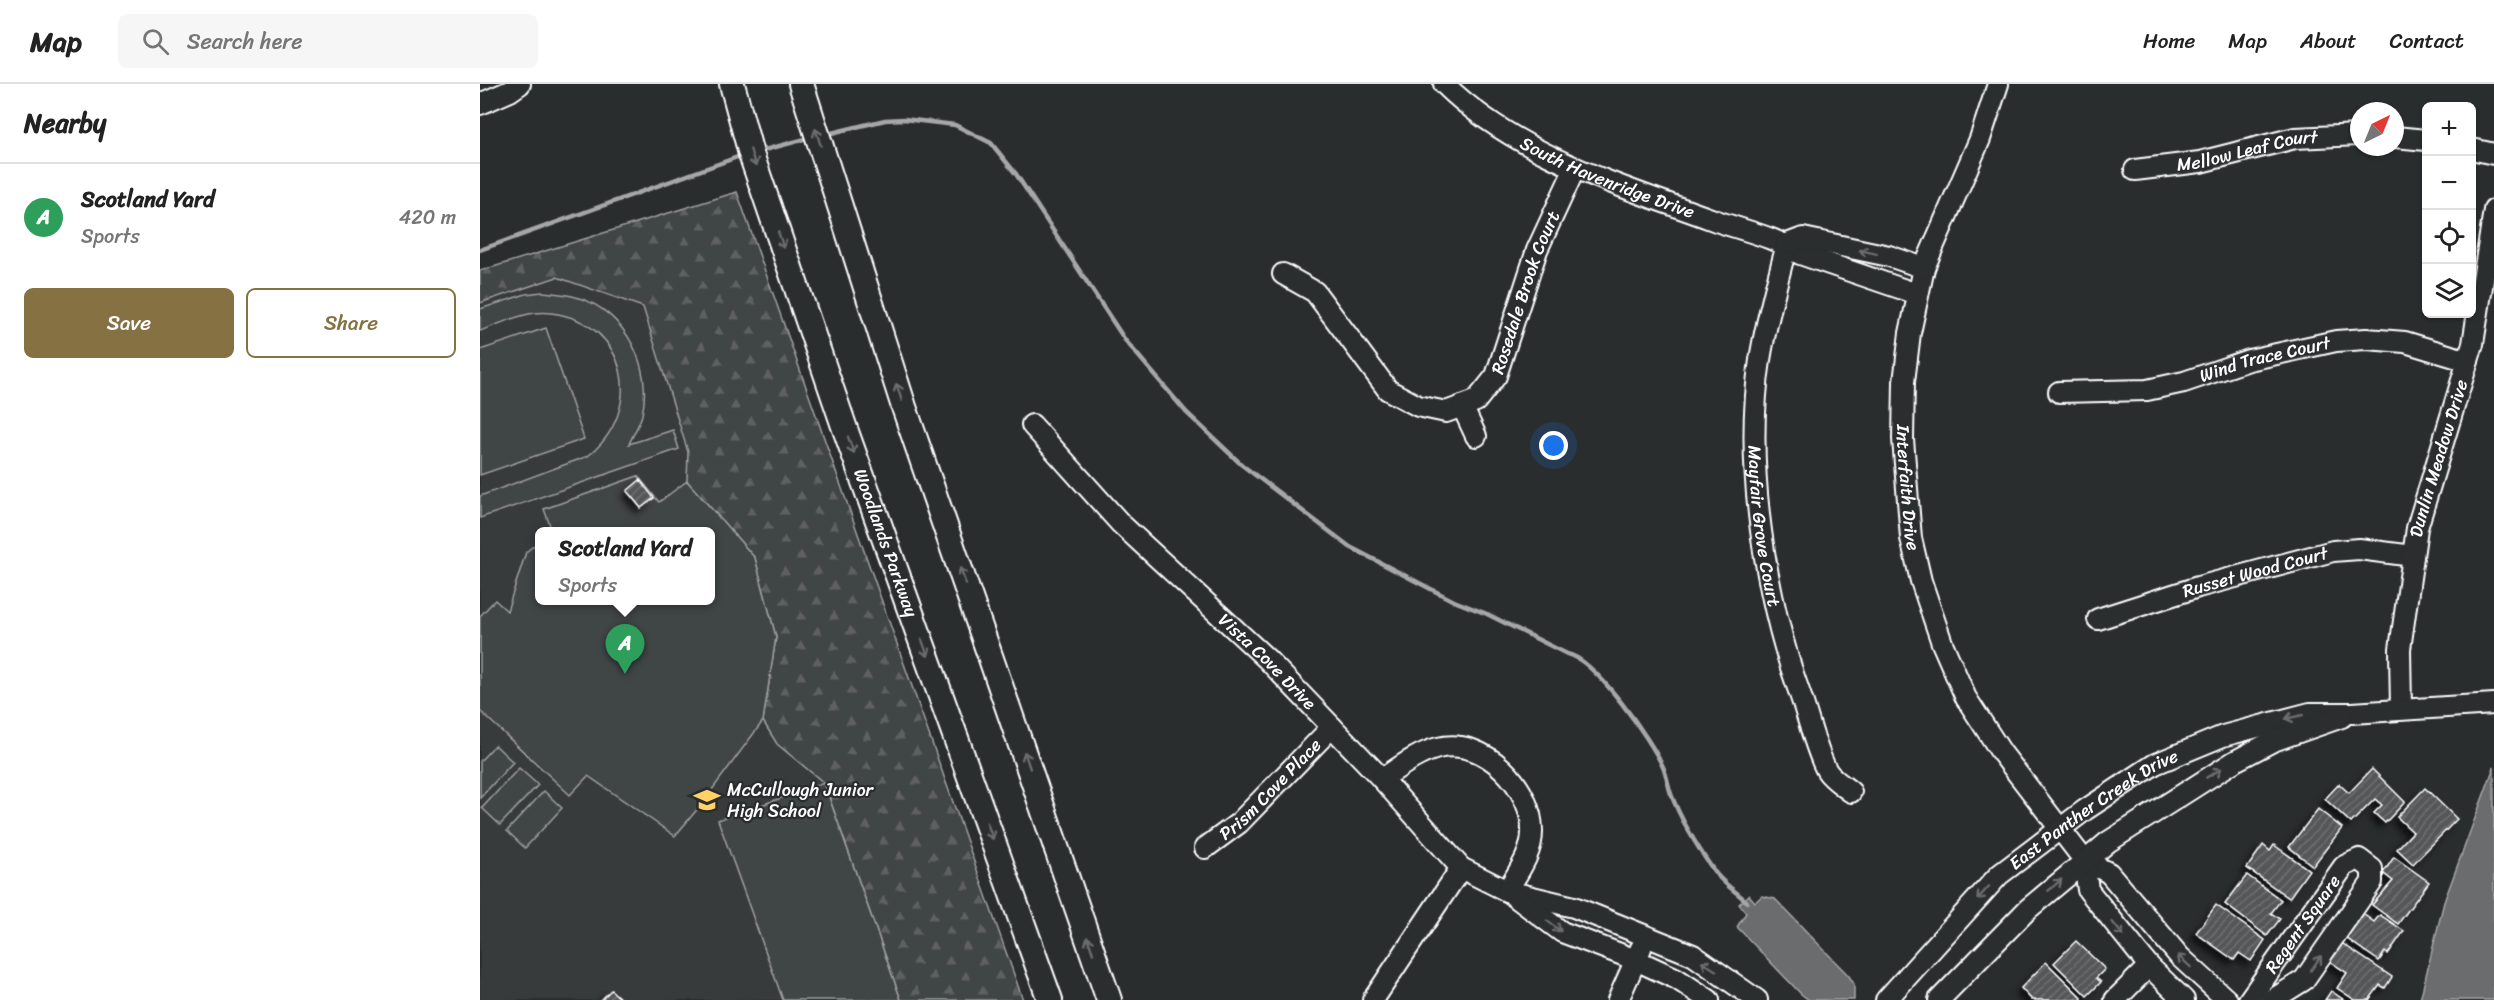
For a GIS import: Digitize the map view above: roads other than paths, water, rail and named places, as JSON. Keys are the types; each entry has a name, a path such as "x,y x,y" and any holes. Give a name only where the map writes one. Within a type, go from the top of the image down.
{"main road":[{"name":"Woodlands Parkway","path":"732,84 762,185 845,429 1050,1000"},
{"path":"801,84 904,407 1109,1000"}],"street":[{"path":"480,104 520,84"},
{"name":"South Havenridge Drive","path":"1444,84 1505,132 1575,168 1787,244 1800,254 1917,294"},
{"name":"Interfaith Drive","path":"1998,84 1964,179 1924,268 1917,294 1904,382 1903,439 1911,538 1921,581 1942,643 1966,698 1995,744 2084,860"},
{"name":"Mellow Leaf Court","path":"2135,170 2200,162 2295,138 2350,135"},
{"path":"2404,137 2422,139"},
{"path":"2476,150 2494,154"},
{"name":"Rosedale Brook Court","path":"1282,274 1315,292 1388,390 1419,406 1446,412 1476,401 1496,376 1537,250 1575,168"},
{"name":"Dunlin Meadow Drive","path":"2401,710 2400,649 2417,528 2468,361 2478,319 2494,210"},
{"name":"South Havenridge Drive","path":"1787,244 1803,238 1889,256 1924,268"},
{"name":"Mayfair Grove Court","path":"1787,244 1769,310 1760,363 1756,422 1763,550 1773,604 1795,682 1827,771 1851,792"},
{"name":"Wind Trace Court","path":"2059,392 2147,390 2184,382 2249,360 2336,341 2366,339 2405,342 2468,361"},
{"path":"1462,406 1476,436"},
{"name":"Vista Cove Drive","path":"1032,425 1121,524 1267,660 1332,727 1461,868 1508,891 1562,932 1636,960 1677,979 1709,1000"},
{"name":"Russet Wood Court","path":"2098,618 2199,587 2333,551 2359,549 2413,556"},
{"name":"East Panther Creek Drive","path":"1886,1000 1999,874 2059,829 2155,764 2223,736 2310,713 2352,713 2494,704"},
{"name":"East Panther Creek Drive","path":"1939,1000 2028,909 2084,860 2174,797 2273,741 2352,713"},
{"name":"Prism Cove Place","path":"1206,848 1239,823 1332,727"},
{"path":"1382,779 1416,756 1439,748 1461,747 1479,752 1495,763 1522,794 1532,831 1529,852 1508,891"},
{"name":"Regent Square","path":"2249,1000 2344,866 2359,859 2372,869 2372,882 2304,980 2272,1000"},
{"path":"2084,860 2088,890 2171,996"},
{"path":"2084,860 2109,873 2180,957 2227,1000"},
{"path":"1373,1000 1461,868"},
{"name":"Vista Cove Drive","path":"1508,891 1574,907 1693,955 1757,1000"},
{"path":"1618,1000 1647,935"},
{"path":"2115,1000 2149,966"}],"waterway":[{"path":"823,135 885,120 904,119 955,125 991,143 1016,174 1125,340 1186,412 1242,465 1350,547 1454,601 1487,614 1578,659 1592,670 1621,702 1657,755 1680,814 1714,871 1747,902"},
{"path":"757,152 809,138"},
{"path":"480,250 743,155"}],"place":[{"name":"Scotland Yard","path":"625,674"},
{"name":"McCullough Junior High School","path":"707,800"}]}
